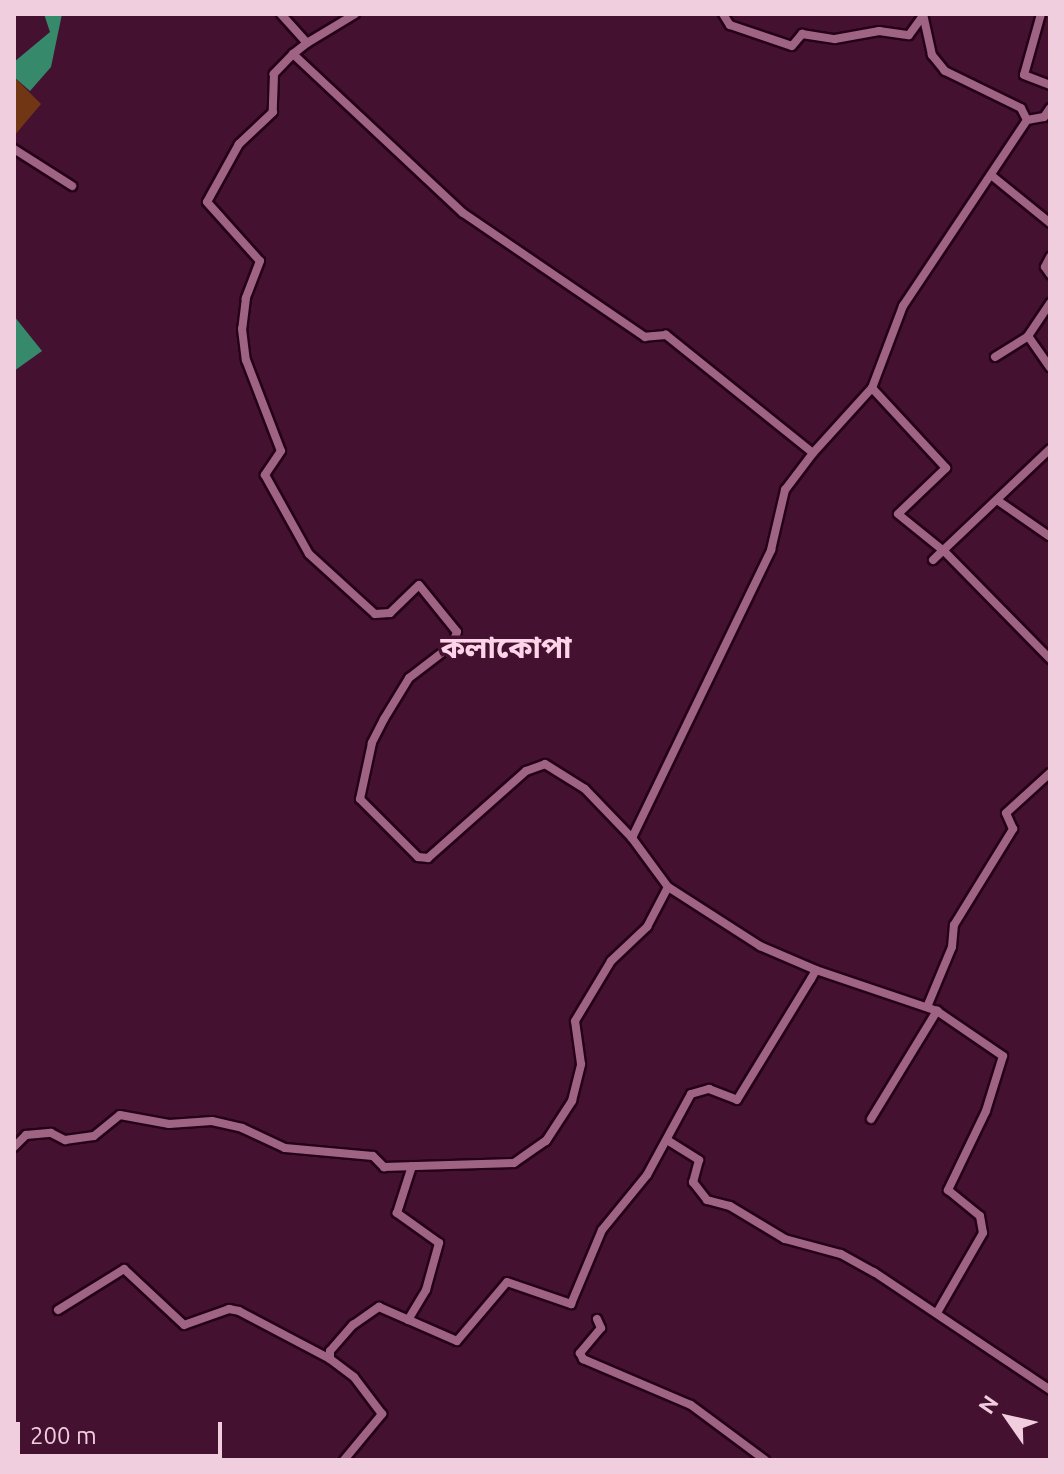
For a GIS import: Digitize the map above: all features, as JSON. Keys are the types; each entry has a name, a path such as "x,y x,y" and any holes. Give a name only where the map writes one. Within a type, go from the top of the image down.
{"street":[{"path":"281,14 307,43"},
{"path":"355,14 307,43 274,74 273,112 239,144 207,202 260,261 246,298 242,329 246,360 281,451 265,475 309,554 375,614 390,613 419,585 457,632 452,645 409,678 384,719 372,743 360,799 418,857 428,858 526,771 545,764 585,789 632,838 668,887 760,946 816,970 937,1011 998,1052 1004,1063 948,1190 980,1216 983,1233 938,1311"},
{"path":"723,14 730,25 792,46 802,34 835,39 879,31 909,35 923,15"},
{"path":"1041,14 1024,75 1050,85"},
{"path":"923,15 932,55 945,71 1021,108 1027,120"},
{"path":"293,54 463,213 645,337 666,335 813,453"},
{"path":"632,838 771,550 785,490 813,453 872,388 903,306 1027,120 1044,117 1050,108"},
{"path":"14,149 72,186"},
{"path":"991,175 1050,223"},
{"path":"1050,257 1045,265 1050,274"},
{"path":"995,357 1028,336 1050,303"},
{"path":"1028,336 1050,367"},
{"path":"872,388 945,466 898,514 945,552 1050,659"},
{"path":"933,560 945,552 1050,449"},
{"path":"997,500 1049,536"},
{"path":"927,1007 952,947 954,925 1013,829 1007,812 1050,773"},
{"path":"14,1147 26,1135 51,1133 65,1140 94,1136 120,1115 169,1124 212,1121 242,1128 285,1148 373,1156 384,1167 514,1163 546,1141 572,1101 581,1064 575,1021 611,961 647,927 668,887"},
{"path":"330,1359 330,1351 374,1309 457,1341 507,1282 571,1304 602,1230 647,1175 667,1140 677,1113 699,1088 737,1100 816,970"},
{"path":"871,1119 937,1011"},
{"path":"667,1140 699,1160 693,1182 707,1200 730,1206 785,1239 841,1254 938,1311 1050,1390"},
{"path":"408,1320 426,1290 439,1243 397,1213 412,1166"},
{"path":"58,1310 124,1269 184,1325 229,1309 239,1311 330,1359 354,1377 382,1410 374,1428 344,1460"},
{"path":"597,1319 601,1328 580,1353 583,1359 691,1405 765,1460"}],"shaded area":[{"path":"44,14 62,14 51,67 30,91 14,77 14,62 50,32"},
{"path":"14,77 41,104 14,136"},
{"path":"14,316 42,351 14,371"}],"district":[{"name":"কলাকোপা","path":"506,647"}]}
